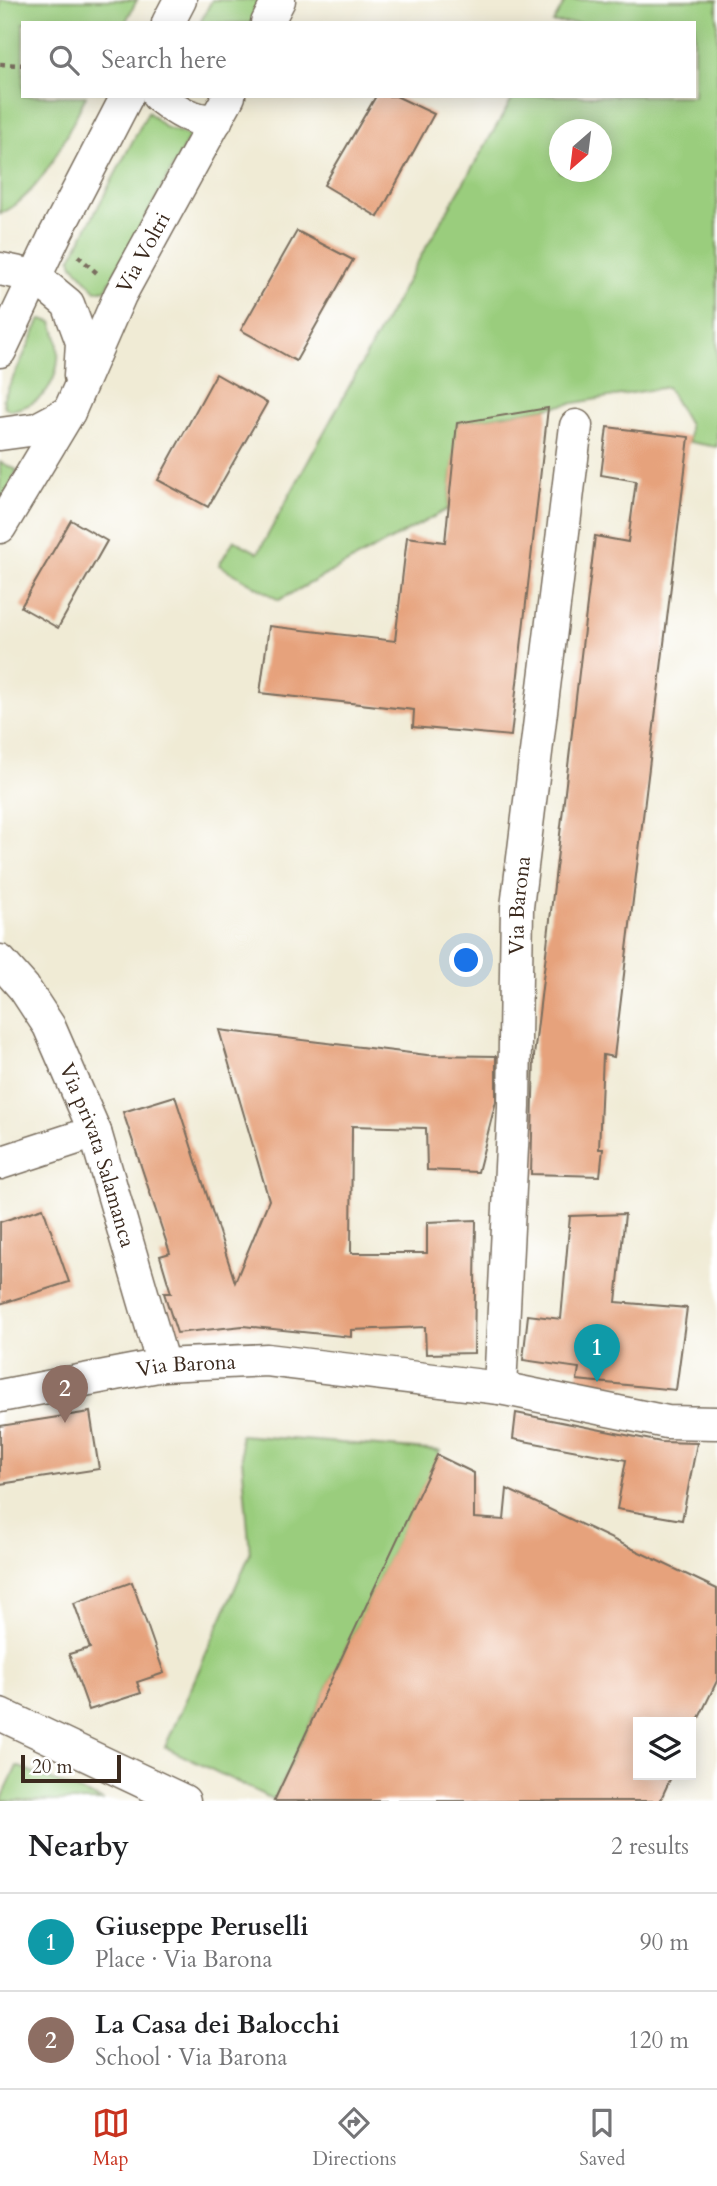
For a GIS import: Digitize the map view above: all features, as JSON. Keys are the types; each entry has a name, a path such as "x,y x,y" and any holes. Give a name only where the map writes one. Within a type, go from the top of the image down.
{"street":[{"path":"169,21 180,0"},
{"path":"268,21 279,0"},
{"path":"0,351 34,276 126,98"},
{"name":"Via Voltri","path":"161,98 187,116 223,108"},
{"name":"Via Voltri","path":"0,527 74,402 120,295 223,108"},
{"path":"0,269 34,276"},
{"name":"Via Voltri","path":"34,276 68,304 82,342 74,402"},
{"path":"0,434 37,429 74,402"},
{"name":"Via Barona","path":"500,1388 514,1107 517,907 576,426"},
{"name":"Via privata Salamanca","path":"0,961 24,988 49,1026 95,1132 163,1365"},
{"path":"0,1163 95,1132"},
{"name":"Via Barona","path":"0,1396 163,1365 267,1360 500,1388 667,1422 717,1423"},
{"path":"0,1714 184,1801"}],"path":[{"path":"0,64 21,65"},
{"path":"74,253 100,276"}],"green space":[{"path":"0,0 137,0 126,21 21,21 21,98 85,98 52,163 29,192 0,214"},
{"path":"212,0 263,0 252,21 201,21"},
{"path":"566,0 717,0 717,447 689,442 689,425 667,387 458,423 448,509 279,600 219,565 234,540 258,553 414,268 513,98 696,98 696,21 554,21"},
{"path":"148,112 165,127 190,136 106,289 96,291 73,265 71,258"},
{"path":"41,319 52,322 56,336 58,351 54,378 38,399 26,406 10,410 5,407 3,399"},
{"path":"0,462 17,470 0,508"},
{"path":"240,1435 440,1451 274,1800 165,1747 250,1554"},
{"path":"17,1766 104,1801 1,1801"}],"building":[{"path":"375,98 400,98 434,114 378,217 324,185"},
{"path":"297,231 353,260 296,361 241,330"},
{"path":"216,374 267,403 208,507 158,480"},
{"path":"548,408 511,736 413,727 414,710 260,693 269,626 395,641 407,537 445,542 457,423"},
{"path":"607,427 689,437 614,1057 603,1055 599,1149 603,1149 600,1176 531,1174 534,1056 595,536 628,542 636,481 601,475"},
{"path":"71,520 107,541 58,628 21,607"},
{"path":"219,1030 427,1055 496,1056 496,1101 478,1172 427,1170 426,1128 352,1126 351,1253 427,1253 427,1222 476,1220 474,1353 426,1354 425,1327 351,1330 351,1337 243,1326 177,1333 164,1293 171,1293 160,1256 170,1253 123,1112 175,1096 235,1282 269,1200"},
{"path":"43,1208 69,1282 0,1304 0,1222"},
{"path":"625,1214 616,1302 687,1308 676,1390 577,1380 579,1368 523,1360 528,1315 561,1319 570,1216"},
{"path":"90,1412 99,1469 0,1484 0,1426"},
{"path":"516,1413 661,1442 697,1443 682,1520 617,1509 626,1460 513,1439"},
{"path":"437,1455 474,1473 474,1518 504,1520 507,1489 717,1589 717,1681 697,1722 696,1717 633,1717 633,1780 670,1780 660,1801 274,1801"},
{"path":"132,1582 164,1673 137,1682 141,1693 89,1710 69,1654 90,1648 74,1603"}],"place":[{"name":"Giuseppe Peruselli","path":"597,1382"},
{"name":"La Casa dei Balocchi","path":"65,1423"}]}
